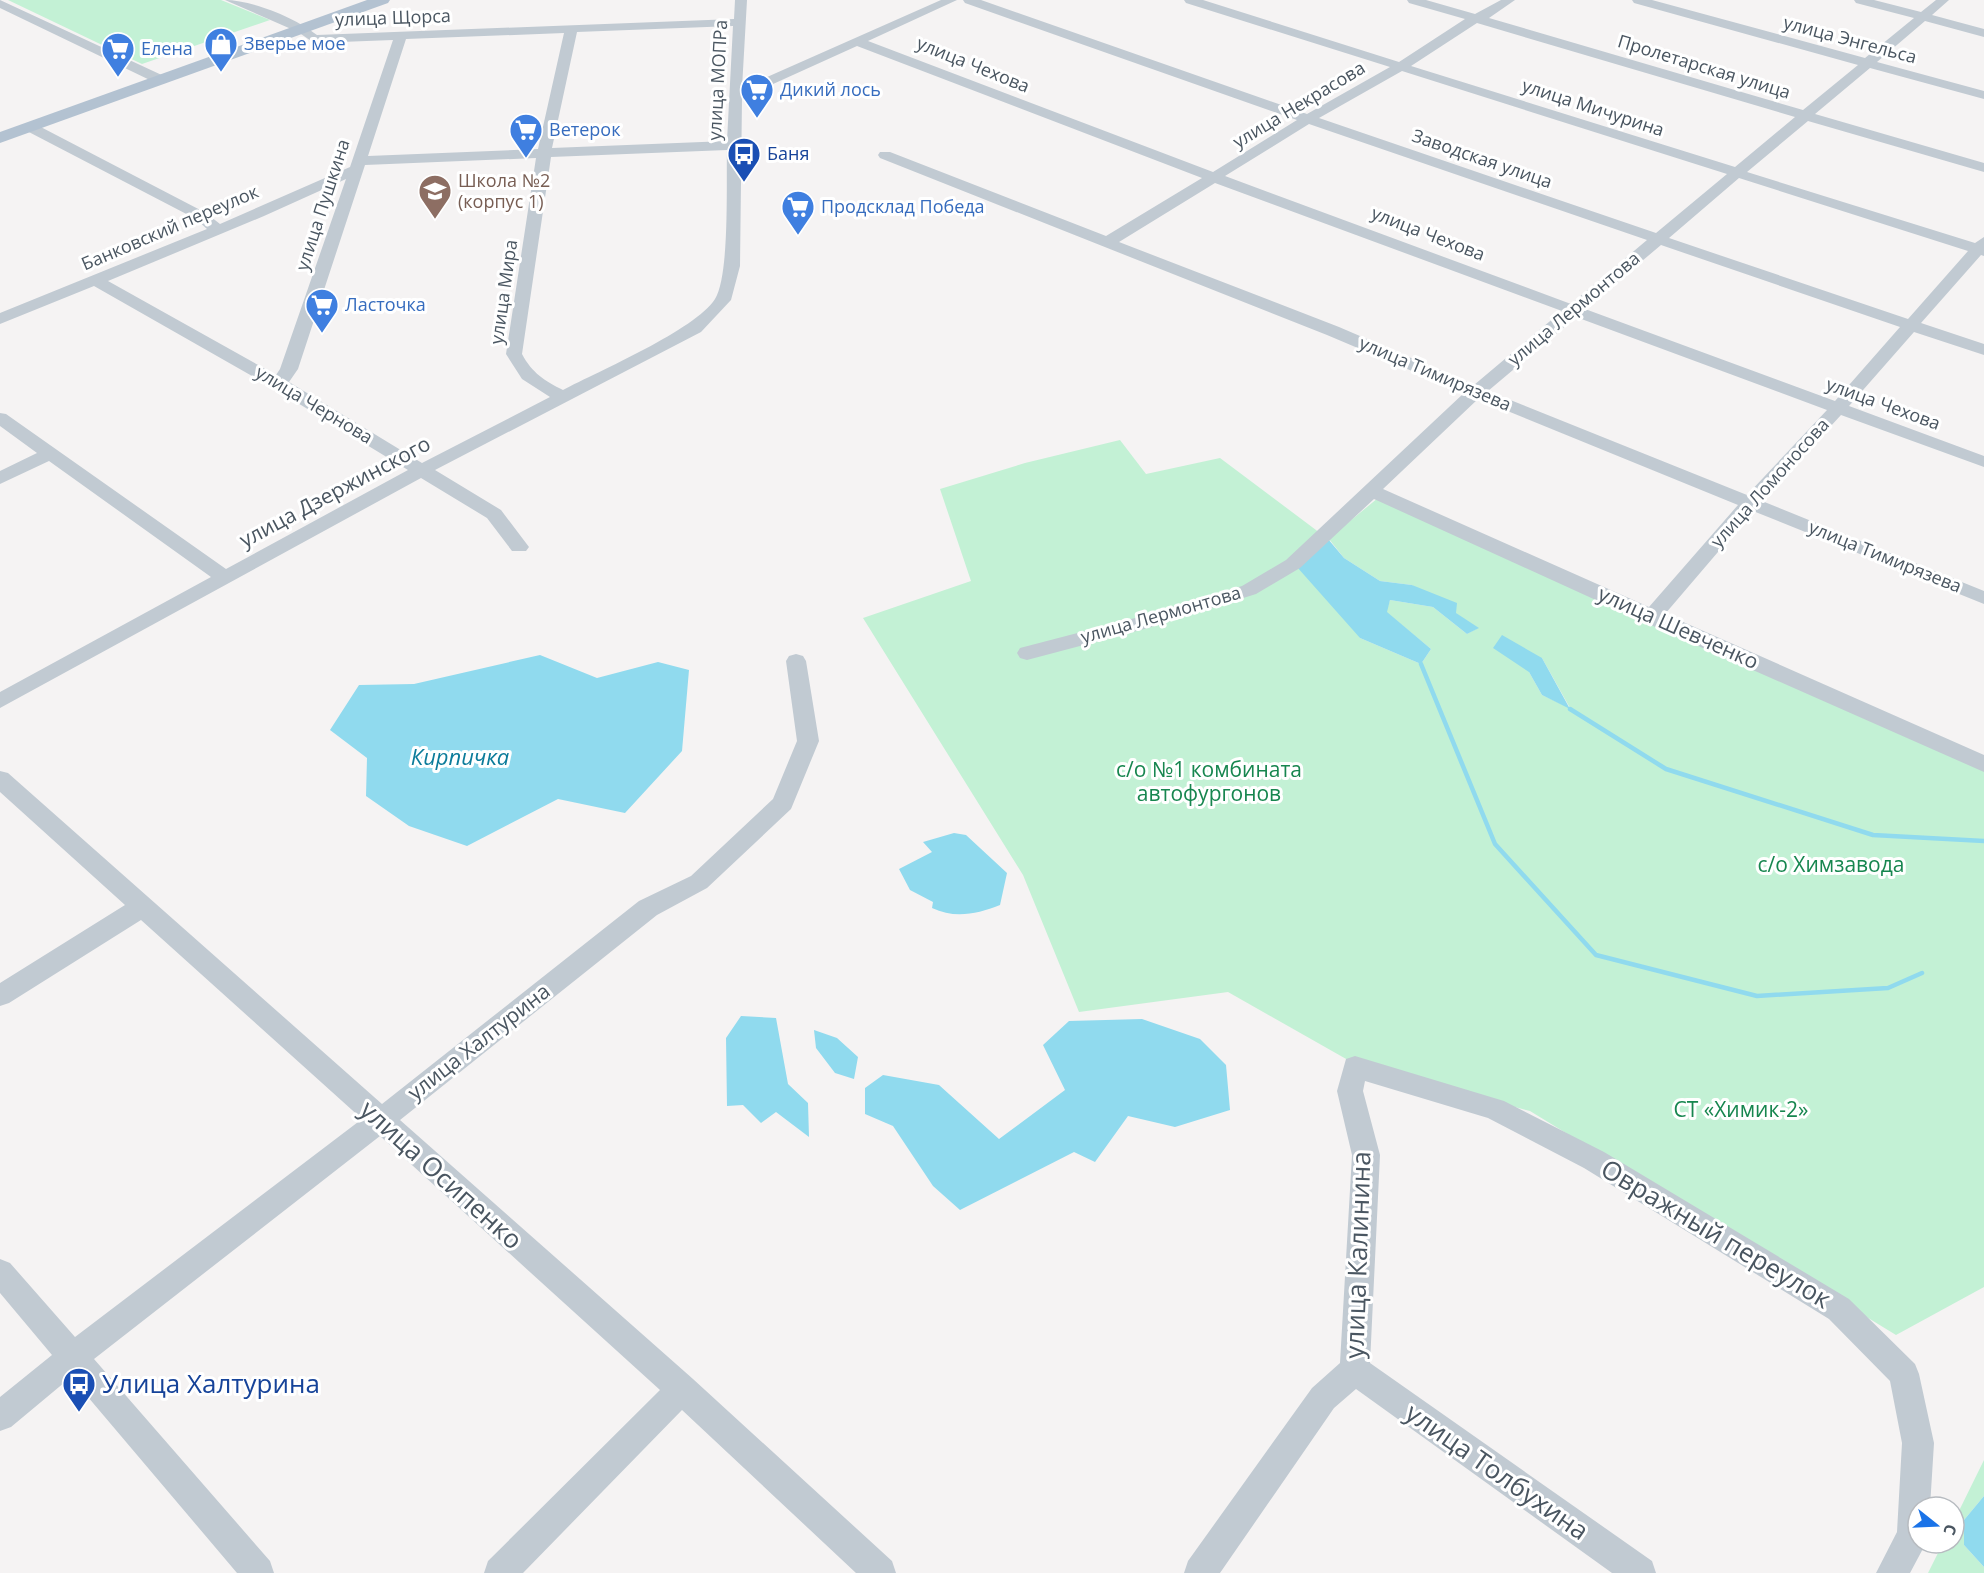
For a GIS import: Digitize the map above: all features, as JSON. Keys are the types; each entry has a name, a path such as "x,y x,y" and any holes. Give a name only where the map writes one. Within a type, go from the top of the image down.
{"main road":[{"path":"0,138 382,0"}],"street":[{"name":"улица Щорса","path":"231,0 302,29 314,39 741,22"},
{"name":"улица МОПРа","path":"695,328 723,300 732,266 735,96 741,0"},
{"path":"735,96 951,0"},
{"name":"Заводская улица","path":"969,0 1307,119 1984,350"},
{"name":"улица Мичурина","path":"1190,0 1982,248"},
{"name":"Пролетарская улица","path":"1413,0 1984,168"},
{"name":"улица Некрасова","path":"1108,242 1307,119 1400,67 1476,18 1484,16 1509,0"},
{"name":"улица Энгельса","path":"1638,0 1984,96"},
{"path":"1860,0 1984,33"},
{"name":"улица Лермонтова","path":"1027,653 1141,623 1249,590 1293,564 1476,392 1943,0"},
{"path":"0,3 161,80"},
{"name":"улица Мира","path":"562,396 531,380 522,371 514,354 544,153 571,29"},
{"name":"улица Пушкина","path":"279,384 289,369 401,36"},
{"name":"улица Чехова","path":"858,42 1033,110 1984,462"},
{"path":"30,127 201,216 218,230"},
{"path":"356,165 544,153 734,145"},
{"name":"улица Тимирязева","path":"885,155 1333,331 1476,392 1984,598"},
{"name":"Банковский переулок","path":"0,320 259,213 356,165"},
{"path":"201,216 259,213"},
{"name":"улица Ломоносова","path":"1652,617 1751,502 1982,248"},
{"name":"улица Чернова","path":"97,281 279,384 494,514 519,547"},
{"name":"улица Дзержинского","path":"0,701 422,470 695,328"},
{"path":"0,418 224,578"},
{"path":"0,478 50,454"},
{"name":"улица Шевченко","path":"1372,491 1984,764"},
{"name":"улица Халтурина","path":"0,1416 648,908 699,882 783,803 808,741 796,661"},
{"name":"улица Осипенко","path":"0,779 682,1389 880,1573"},
{"path":"0,996 142,907"},
{"name":"улица Калинина","path":"1200,1573 1323,1398 1355,1370 1366,1155 1350,1091 1355,1067"},
{"name":"Овражный переулок","path":"1355,1067 1495,1109 1594,1160 1839,1309 1904,1374 1918,1443 1913,1536 1892,1573"},
{"path":"0,1272 258,1573"},
{"name":"улица Толбухина","path":"1355,1370 1640,1573"},
{"path":"500,1573 682,1389"}],"green space":[{"path":"8,0 221,0 270,20 142,64"},
{"path":"1120,440 1146,474 1220,458 1328,539 1378,498 1984,770 1984,1287 1896,1335 1530,1111 1355,1064 1228,992 1079,1012 1023,875 863,618 971,581 940,489 1025,463","holes":["1329,539 1344,558 1380,581 1412,585 1478,628 1467,634 1433,607 1390,600 1386,612 1431,649 1421,664 1360,638","1542,658 1570,708 1542,695 1529,672"]},
{"path":"1984,1460 1984,1496 1966,1518 1966,1497"},
{"path":"1966,1547 1984,1567 1984,1573 1928,1573 1937,1555 1966,1555"}],"water":[{"path":"1328,539 1344,558 1380,581 1412,585 1457,603 1456,613 1479,628 1467,634 1433,607 1390,600 1387,612 1431,649 1421,664 1360,638 1297,567"},
{"path":"1502,635 1542,658 1570,709 1542,695 1529,672 1493,648"},
{"name":"Кирпичка","path":"540,655 597,678 658,662 689,670 682,751 625,813 558,799 467,846 409,826 366,796 367,758 330,730 359,685 414,684"},
{"path":"954,833 966,835 1007,873 1000,905 974,913 949,913 932,908 933,902 910,890 899,869 932,852 923,842"},
{"path":"741,1016 776,1018 788,1084 808,1103 809,1137 776,1112 761,1123 743,1105 727,1106 726,1038"},
{"path":"1142,1019 1200,1039 1226,1065 1230,1110 1175,1127 1128,1116 1095,1162 1074,1152 960,1210 933,1186 893,1126 865,1114 865,1088 883,1075 939,1085 999,1139 1065,1090 1043,1045 1069,1021"},
{"path":"814,1030 837,1038 858,1057 854,1079 835,1073 816,1048"},
{"path":"1984,1496 1984,1567 1966,1547 1966,1518"}],"waterway":[{"path":"1421,664 1495,844 1596,955 1757,996 1888,988 1922,973"},
{"path":"1570,709 1666,769 1873,835 1984,841"}],"place":[{"name":"Зверье мое","path":"221,73"},
{"name":"Елена","path":"118,78"},
{"name":"Дикий лось","path":"757,119"},
{"name":"Ветерок","path":"526,159"},
{"name":"Баня","path":"744,183"},
{"name":"Школа №2 (корпус 1)","path":"435,220"},
{"name":"Продсклад Победа","path":"798,236"},
{"name":"Ласточка","path":"322,334"},
{"name":"Улица Халтурина","path":"79,1413"}],"park label":[{"name":"с/о №1 комбината автофургонов","path":"1209,782"},
{"name":"с/о Химзавода","path":"1831,865"},
{"name":"СТ «Химик-2»","path":"1741,1110"}]}
